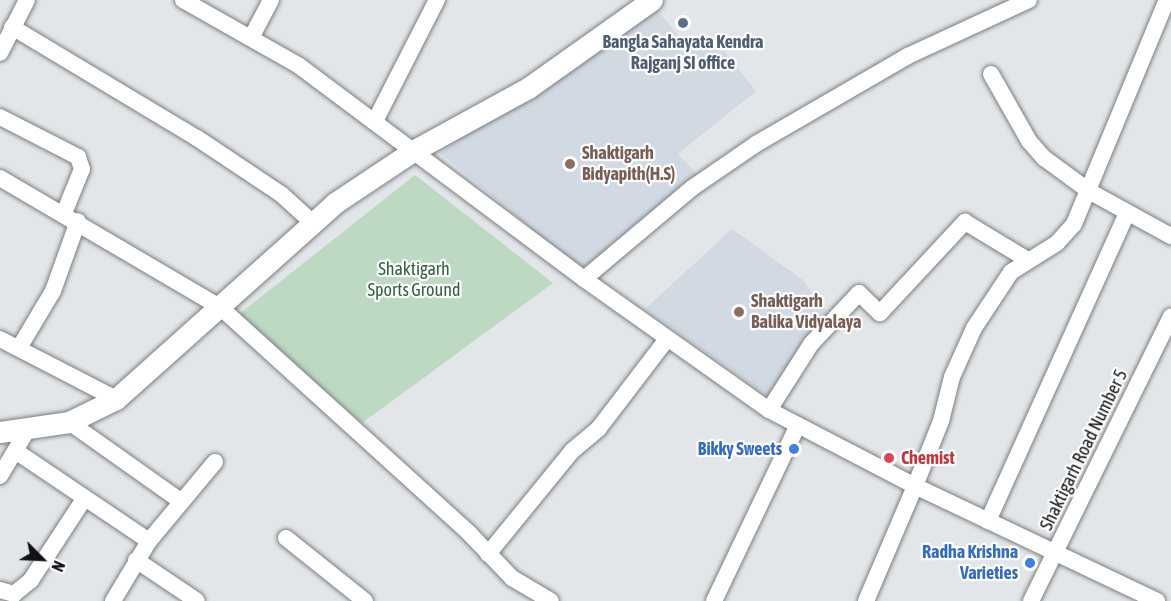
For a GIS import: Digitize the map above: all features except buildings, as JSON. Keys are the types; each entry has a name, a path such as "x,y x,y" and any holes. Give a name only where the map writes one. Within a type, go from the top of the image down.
{"street":[{"path":"0,53 27,0"},
{"path":"183,0 252,36 375,121 413,152 584,279 769,410 797,427 915,486 1157,601"},
{"path":"252,36 271,0"},
{"path":"375,121 437,0"},
{"path":"584,279 692,188 756,144 908,56 1029,0"},
{"path":"866,601 941,421 952,377 974,328 999,287 1026,259 1066,234 1089,191 1167,0"},
{"path":"0,432 69,422 116,399 335,203 413,152 528,88 644,3"},
{"path":"12,27 197,138 281,194 314,224"},
{"path":"991,74 1029,141 1044,158 1089,191 1171,236"},
{"path":"0,117 78,157 82,169 56,284 19,348"},
{"path":"0,178 71,217 220,307 512,578 551,601"},
{"path":"988,521 1126,213"},
{"path":"769,410 811,344 851,300 859,293 880,313 965,222 1026,259"},
{"name":"Shaktigarh Road Number 5","path":"1031,601 1171,317"},
{"path":"0,339 116,399"},
{"path":"488,554 572,451 599,428 667,339"},
{"path":"69,422 182,502"},
{"path":"714,601 797,427"},
{"path":"0,476 17,452 28,429"},
{"path":"17,452 149,541"},
{"path":"113,601 149,541 215,462"},
{"path":"0,590 14,594 31,580 84,499"},
{"path":"286,538 365,601"},
{"path":"136,560 198,601"}],"shaded area":[{"name":"Shaktigarh Bidyapith(H.S)","path":"656,8 691,52 712,35 756,91 678,154 698,175 582,270 440,153 591,48 598,53"},
{"name":"Shaktigarh Balika Vidyalaya","path":"732,229 803,280 830,316 771,398 645,309"}],"green space":[{"name":"Shaktigarh Sports Ground","path":"415,175 553,283 362,423 238,315"}],"place":[{"name":"Bangla Sahayata Kendra Rajganj SI office","path":"683,23"},
{"name":"Shaktigarh Bidyapith(H.S)","path":"570,164"},
{"name":"Shaktigarh Balika Vidyalaya","path":"739,312"},
{"name":"Bikky Sweets","path":"794,449"},
{"name":"Chemist","path":"889,458"},
{"name":"Radha Krishna Varieties","path":"1030,563"}]}
